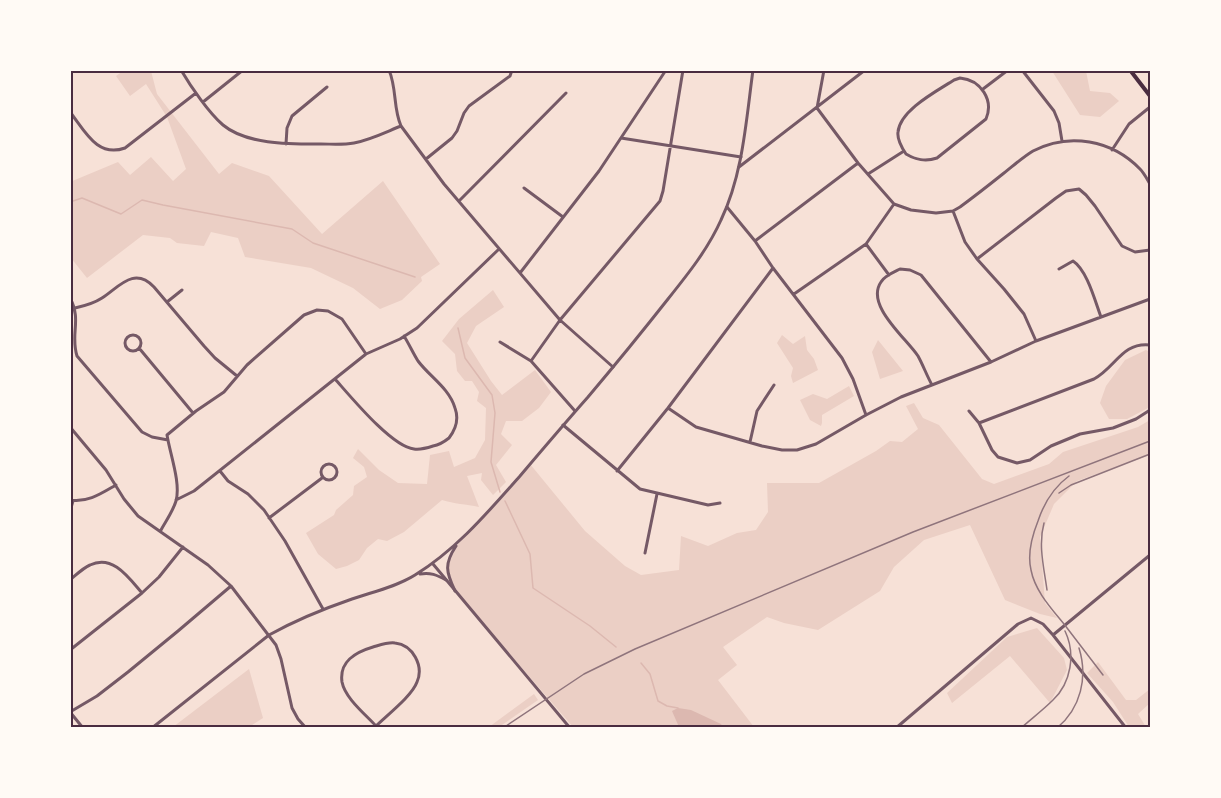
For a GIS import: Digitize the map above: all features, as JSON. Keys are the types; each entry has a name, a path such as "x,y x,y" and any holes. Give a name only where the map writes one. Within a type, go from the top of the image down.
{"main road":[{"path":"1130,70 1150,96"}],"street":[{"path":"181,70 196,93 222,124 239,134 257,139 286,144 351,144 401,126"},
{"path":"203,102 243,70"},
{"path":"389,70 401,126 444,184 560,321 613,367"},
{"path":"426,159 452,138 469,106 510,76 512,70"},
{"path":"520,273 599,171 666,70"},
{"path":"531,361 560,321 660,201 683,70"},
{"path":"455,591 447,566 450,555 613,367 691,269 715,233 727,207 739,167 753,70"},
{"path":"824,70 817,108 858,163 894,204 910,210 936,213 953,211 1026,156 1042,147 1062,141 1091,142 1112,150 1139,169 1150,184"},
{"path":"739,167 866,70"},
{"path":"983,89 1008,70"},
{"path":"1022,70 1054,111 1062,141"},
{"path":"965,78 983,89 989,110 986,119 931,160 923,161 906,154 898,132 912,109 954,80 965,78"},
{"path":"286,144 292,116 327,87"},
{"path":"70,112 96,145 105,150 117,151 125,148 196,93"},
{"path":"459,201 566,93"},
{"path":"1112,150 1129,124 1150,107"},
{"path":"621,138 741,157"},
{"path":"868,174 904,151"},
{"path":"755,241 858,163"},
{"path":"524,188 563,217"},
{"path":"977,259 1066,191 1079,189 1095,206 1122,246 1135,252 1150,250"},
{"path":"794,294 866,244 894,204"},
{"path":"727,207 842,358 853,379 866,415"},
{"path":"953,211 965,242 1024,314 1036,341"},
{"path":"866,244 889,275"},
{"path":"176,500 194,491 366,354 384,348 417,328 499,249"},
{"path":"1059,269 1073,261 1080,267 1101,317"},
{"path":"617,471 668,408 773,268"},
{"path":"932,385 918,356 881,309 877,300 881,281 900,269 921,275 991,362"},
{"path":"75,309 94,302 132,278 147,281 215,358 237,376"},
{"path":"167,302 182,290"},
{"path":"70,298 75,309 77,323 74,342 77,356 142,432 152,437 168,440"},
{"path":"668,408 696,427 762,446 790,451 806,448 901,397 991,362 1036,341 1150,300"},
{"path":"161,531 176,500 177,486 167,435 193,413 224,392 247,365 304,315 317,310 328,311 342,319 366,354"},
{"path":"131,335 138,337 141,341 139,348 129,349 126,345 127,338 131,335"},
{"path":"335,379 370,417 403,445 413,449 426,448 447,440 457,422 455,407 449,395 419,362 404,336"},
{"path":"500,342 531,361 575,411"},
{"path":"979,423 1094,380 1127,350 1136,345 1150,345"},
{"path":"139,348 193,413"},
{"path":"750,442 757,411 774,385"},
{"path":"969,411 979,423 986,440 998,457 1017,463 1030,460 1051,446 1080,434 1113,428 1136,419 1150,410"},
{"path":"563,425 640,489 708,505 720,503"},
{"path":"70,427 106,470 138,516 208,565 231,586 276,645 292,708 306,728"},
{"path":"328,464 335,467 337,472 335,477 330,480 322,478 323,466 328,464"},
{"path":"220,471 228,481 248,494 264,510 285,541 323,609"},
{"path":"269,518 322,478"},
{"path":"70,511 72,501 93,498 116,485"},
{"path":"645,553 657,494"},
{"path":"412,577 459,543"},
{"path":"70,650 142,593 159,577 183,547"},
{"path":"1053,635 1150,555"},
{"path":"70,580 88,565 99,562 111,563 121,570 142,593"},
{"path":"433,564 570,728"},
{"path":"152,728 269,635 290,623 412,577 427,573 446,580"},
{"path":"83,728 70,712 97,696 128,672 231,586"},
{"path":"896,728 1018,624 1031,618 1043,624 1053,635 1126,728"},
{"path":"389,643 401,644 412,652 418,664 417,683 409,694 375,727 348,696 342,681 344,668 350,658 361,651 389,643"}],"shaded area":[{"path":"123,71 151,71 157,94 219,174 232,163 269,176 322,234 383,181 440,264 421,277 422,281 402,300 380,309 353,288 311,268 245,257 238,238 211,232 204,246 177,243 170,238 143,235 87,278 71,258 70,182 118,162 130,175 151,157 173,181 186,169 167,117 146,84 130,96 116,76"},
{"path":"1052,71 1086,71 1090,91 1110,93 1119,101 1100,117 1080,115"},
{"path":"493,290 504,307 476,326 467,343 502,395 535,370 551,392 539,408 522,421 506,421 501,434 512,445 496,465 506,482 493,495 481,480 482,473 467,476 479,507 442,500 404,532 387,541 378,539 367,548 359,560 336,569 318,554 306,533 334,515 336,510 353,495 354,486 367,477 364,467 353,458 358,449 379,470 398,483 427,484 430,455 449,451 454,467 475,458 485,440 486,408 477,401 479,392 472,381 465,381 457,371 455,354 442,341 459,319"},
{"path":"782,335 793,344 805,336 807,350 818,370 793,383 791,376 793,368 777,343"},
{"path":"878,340 903,371 880,379 872,352"},
{"path":"1146,350 1150,352 1150,407 1127,419 1109,419 1100,403 1106,386 1125,360"},
{"path":"849,386 854,396 822,415 821,426 810,420 800,400 813,394 827,399"},
{"path":"914,403 923,418 939,425 982,479 994,484 1049,464 1063,452 1138,427 1150,420 1150,455 1077,481 1054,504 1040,537 1045,603 1057,618 1005,600 970,525 924,540 894,567 880,591 818,630 767,617 723,647 737,665 718,680 754,727 573,727 455,591 448,566 450,556 530,464 585,531 625,566 641,575 679,570 681,536 708,546 737,533 756,530 768,512 767,483 819,483 890,441 902,442 918,429 906,406"},
{"path":"1037,628 1064,658 1067,670 1050,703 1010,656 952,703 947,693 1007,637"},
{"path":"1098,662 1126,700 1136,700 1150,689 1150,703 1138,714 1146,727 1129,727 1113,702 1087,673"},
{"path":"249,669 263,718 249,727 173,727"},
{"path":"534,694 538,700 499,727 489,727"},
{"path":"678,708 691,710 723,727 679,727 672,711"}],"waterway":[{"path":"70,195 72,200"},
{"path":"70,202 82,198 121,214 142,200 292,229 313,243 415,277"},
{"path":"458,328 465,358 492,395 495,413 491,462 500,492"},
{"path":"505,501 530,554 533,588 590,626 616,647"},
{"path":"641,663 650,674 658,701 678,708"}],"railway":[{"path":"503,728 584,674 635,649 913,532 1150,441"},
{"path":"1059,493 1071,485 1150,454"},
{"path":"1069,476 1054,490 1043,508 1032,539 1030,564 1033,578 1044,599 1103,675"},
{"path":"1044,523 1042,548 1047,590"},
{"path":"1021,728 1053,700 1068,677 1071,658 1065,631"},
{"path":"1057,728 1077,702 1083,670 1079,648"}]}
